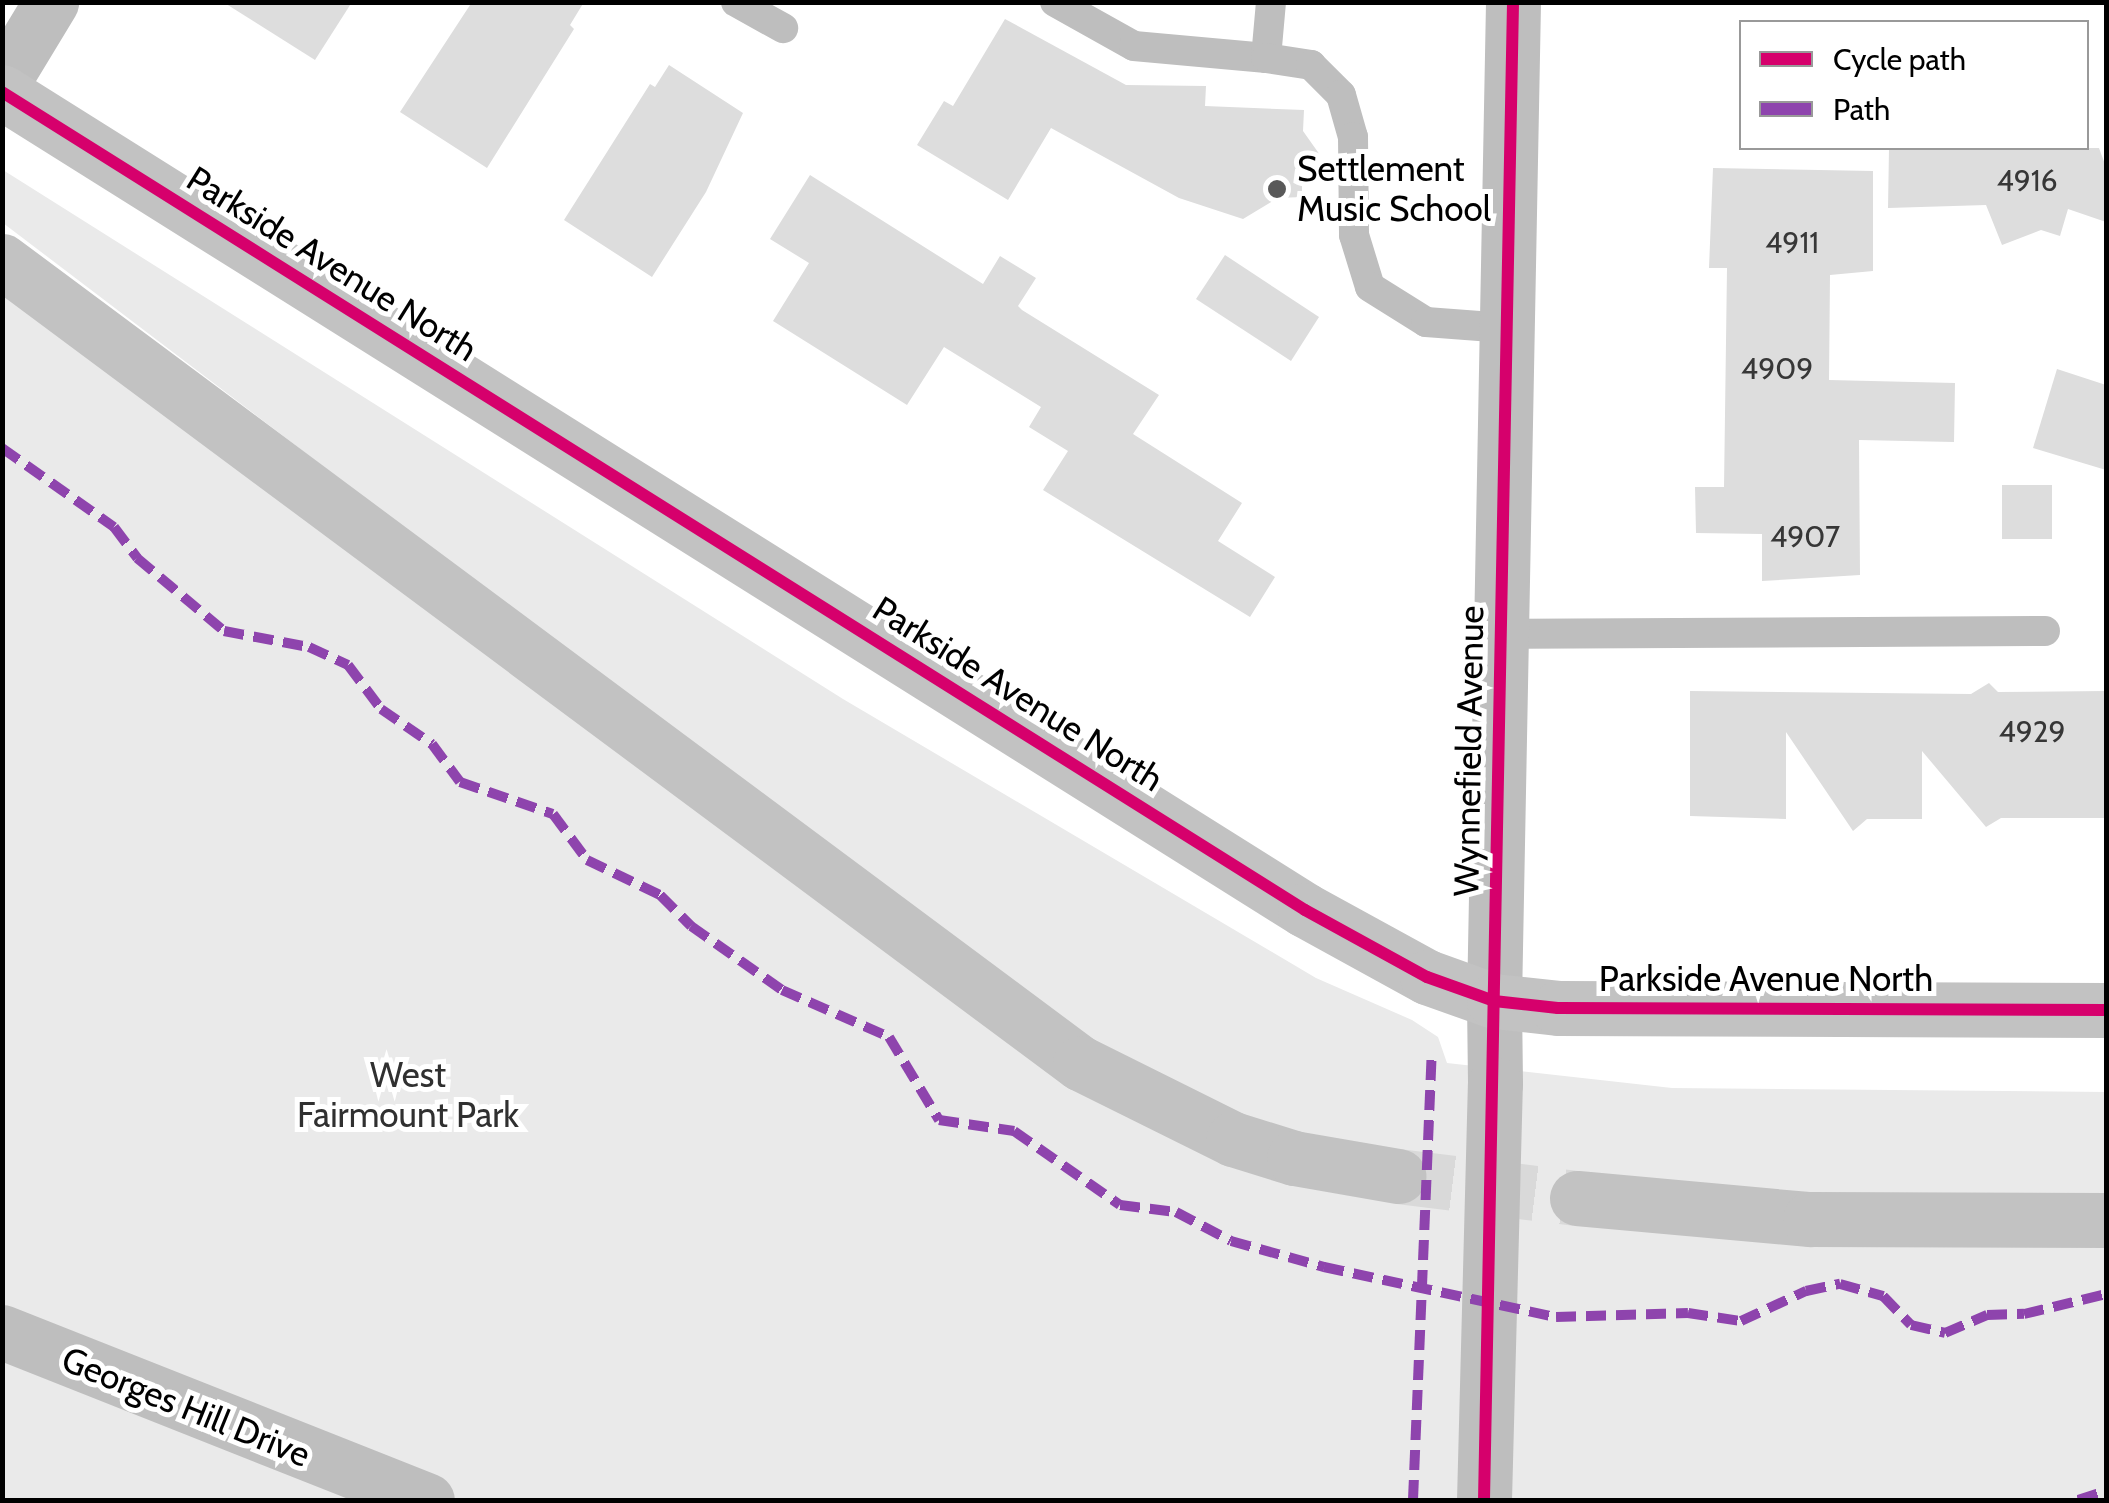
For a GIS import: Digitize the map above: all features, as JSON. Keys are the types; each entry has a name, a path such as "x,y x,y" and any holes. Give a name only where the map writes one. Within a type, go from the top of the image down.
{"main road":[{"name":"Parkside Avenue North","path":"2,92 1305,910 1428,977 1494,1001 1678,1012 2106,1010"},
{"path":"2,261 1080,1063 1233,1139 1294,1158 1398,1176"},
{"path":"1577,1198 1810,1220 2106,1220"}],"street":[{"path":"2,83 51,2"},
{"name":"Wynnefield Avenue","path":"1484,1500 1513,2"},
{"name":"Georges Hill Drive","path":"2,1332 428,1500"}],"lane":[{"path":"736,2 783,28"},
{"path":"1054,2 1134,46 1310,65 1341,95 1354,137 1354,234 1370,287 1426,322 1506,328"},
{"path":"1266,58 1271,2"},
{"path":"1501,634 2045,631"}],"green space":[{"name":"West Fairmount Park","path":"3,170 843,699 1316,978 1412,1020 1438,1037 1447,1063 1672,1088 2106,1092 2106,1500 3,1500 2,291 1081,1083 1285,1130 1144,1076 953,945 3,223"}],"building":[{"path":"223,2 352,2 315,60"},
{"path":"472,2 584,2 570,25 574,29 487,168 400,112"},
{"path":"1005,19 1126,85 1206,86 1205,106 1304,110 1303,131 1320,155 1302,179 1302,197 1278,198 1243,219 1179,198 1051,128 1008,200 917,145 944,101 953,106"},
{"path":"669,65 743,113 706,192 652,277 564,220 650,84 655,87"},
{"path":"2099,148 2106,167 2106,222 2068,209 2060,236 2041,230 2002,245 1986,205 1888,208 1889,150"},
{"path":"1713,168 1873,171 1873,271 1830,275 1829,380 1955,383 1954,442 1859,440 1860,575 1762,581 1762,534 1696,533 1695,487 1724,487 1727,268 1709,268"},
{"path":"810,175 983,284 1000,256 1036,278 1018,306 1022,310 1159,395 1133,434 1242,503 1218,541 1275,577 1250,617 1043,490 1068,451 1029,427 1041,407 944,347 907,405 773,321 809,263 770,239"},
{"path":"1225,255 1319,317 1291,361 1196,299"},
{"path":"2057,369 2106,385 2106,470 2033,448"},
{"path":"2002,485 2052,485 2052,539 2002,539"},
{"path":"1989,683 1998,692 2106,691 2106,818 2001,818 1986,827 1922,751 1922,819 1867,819 1853,831 1786,732 1786,819 1690,816 1690,691 1971,694"}],"tunnel":[{"path":"1398,1176 1577,1198"}],"marked path":[{"path":"2,448 114,527 137,558 224,631 309,647 348,665 381,709 432,744 460,782 553,814 587,860 660,895 691,926 782,990 889,1037 939,1120 1014,1131 1120,1205 1176,1212 1231,1241 1324,1267 1556,1317 1688,1313 1741,1321 1806,1291 1840,1284 1883,1296 1911,1325 1945,1333 1987,1315 2024,1314 2106,1294"},
{"path":"1413,1500 1432,1052"},
{"path":"2078,1500 2106,1491"}],"cycle path":[{"path":"1484,1500 1513,2"},
{"path":"2,92 1305,910 1427,977 1494,1001 1558,1008 2106,1010"}],"place":[{"name":"Settlement Music School","path":"1277,189"}]}
